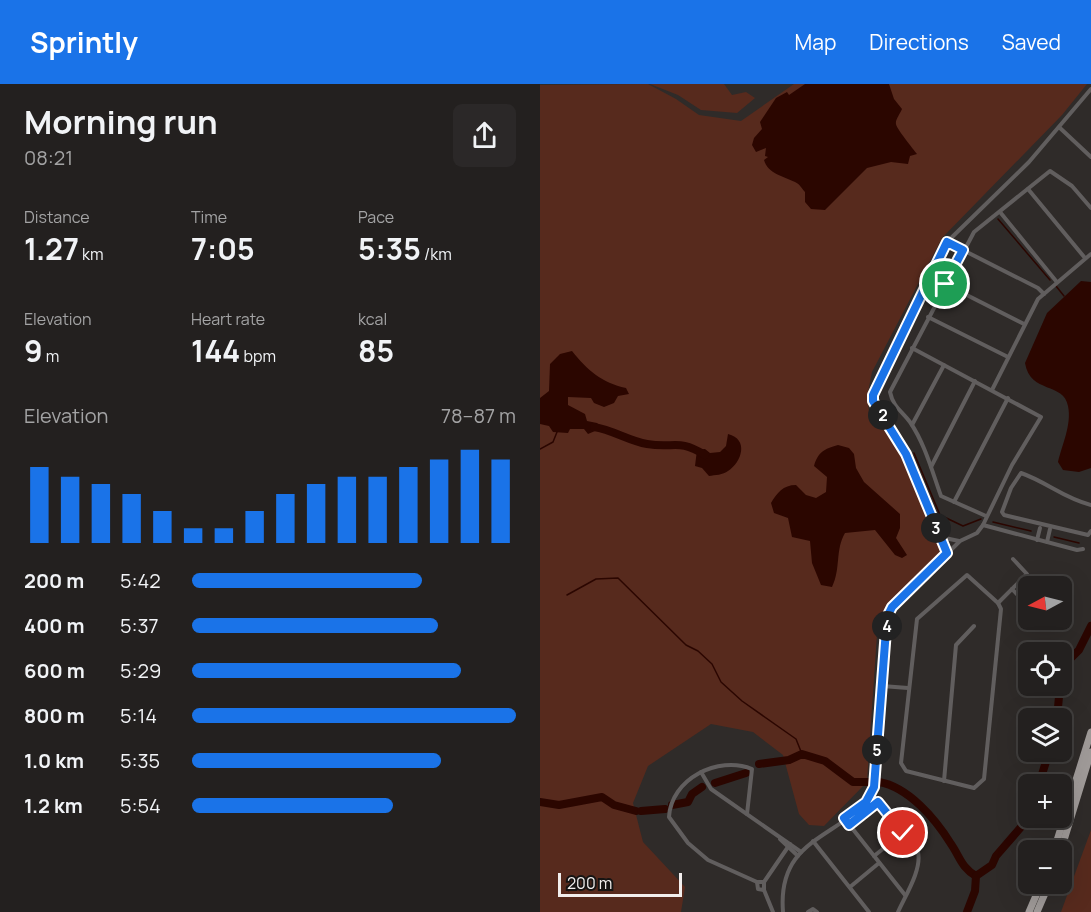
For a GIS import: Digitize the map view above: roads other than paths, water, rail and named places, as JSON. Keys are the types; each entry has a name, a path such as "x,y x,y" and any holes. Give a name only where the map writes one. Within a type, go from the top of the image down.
{"highway":[{"path":"1057,840 1091,732"},
{"path":"1063,840 1091,752"},
{"path":"1029,912 1037,894"},
{"path":"1037,912 1045,894"}],"street":[{"path":"947,553 906,454 873,401 873,395 947,242 1029,162 1091,89"},
{"path":"1060,128 1091,157"},
{"path":"986,516 940,496 931,467 912,426 892,404 890,392 974,232 1050,171 1072,186 1091,208"},
{"path":"1028,189 1085,258"},
{"path":"1000,212 1056,281"},
{"path":"947,242 1044,294"},
{"path":"992,390 1024,324 1044,294 1056,281 1091,254"},
{"path":"945,284 1024,324"},
{"path":"928,317 1008,357"},
{"path":"783,912 783,889 800,854 813,841 872,795 887,617 892,607 960,541 977,533 1041,417 912,348"},
{"path":"912,426 944,365"},
{"path":"931,467 975,381"},
{"path":"954,501 1008,398"},
{"path":"1091,505 1070,500 1043,483 1021,473 1011,488 1002,512 1004,515 1088,535 1091,531"},
{"path":"983,525 1077,550 1083,549"},
{"path":"1037,540 1039,529 1050,531 1047,542"},
{"path":"939,536 948,540 960,541"},
{"path":"998,603 1027,574 1013,559"},
{"path":"962,576 971,576 998,603 1001,618 984,779 974,788 902,768 908,688 917,619 962,576"},
{"path":"1012,589 1018,595"},
{"path":"944,781 956,645 974,626"},
{"path":"882,686 908,688"},
{"path":"747,814 752,769 734,765 701,772 691,777 673,797 669,817 688,843 708,860 757,882 764,882"},
{"path":"701,772 711,789 800,854"},
{"path":"849,825 878,802 918,852 919,858 898,912"},
{"path":"844,818 905,895"},
{"path":"874,856 903,833"},
{"path":"813,841 869,912"},
{"path":"773,912 764,890 764,882 788,846"},
{"path":"849,887 879,863"},
{"path":"757,882 758,889 764,890"},
{"path":"808,912 813,909 817,912"}],"waterway":[{"path":"998,219 1050,280"},
{"path":"1056,286 1064,296"},
{"path":"594,427 647,444 682,445 705,455"},
{"path":"540,449 553,442 557,432"},
{"path":"914,453 940,515 963,526 981,519"},
{"path":"993,522 1031,531"},
{"path":"1054,537 1079,543"},
{"path":"567,595 596,579 618,578 686,645 698,651 712,664 721,682 742,701 796,739 802,754"},
{"path":"1072,657 1079,650 1091,626"},
{"path":"1058,708 1059,696"},
{"path":"759,764 789,760 802,754 825,761 853,782 870,782"},
{"path":"1042,774 1046,762"},
{"path":"715,783 746,773"},
{"path":"879,782 900,790 920,805 945,834 964,865 976,876"},
{"path":"672,805 688,802 692,794 702,787"},
{"path":"540,802 559,805 602,797 614,805 636,811"},
{"path":"641,811 665,809"},
{"path":"967,912 975,891 976,876 992,865 996,856 1020,828"}]}
